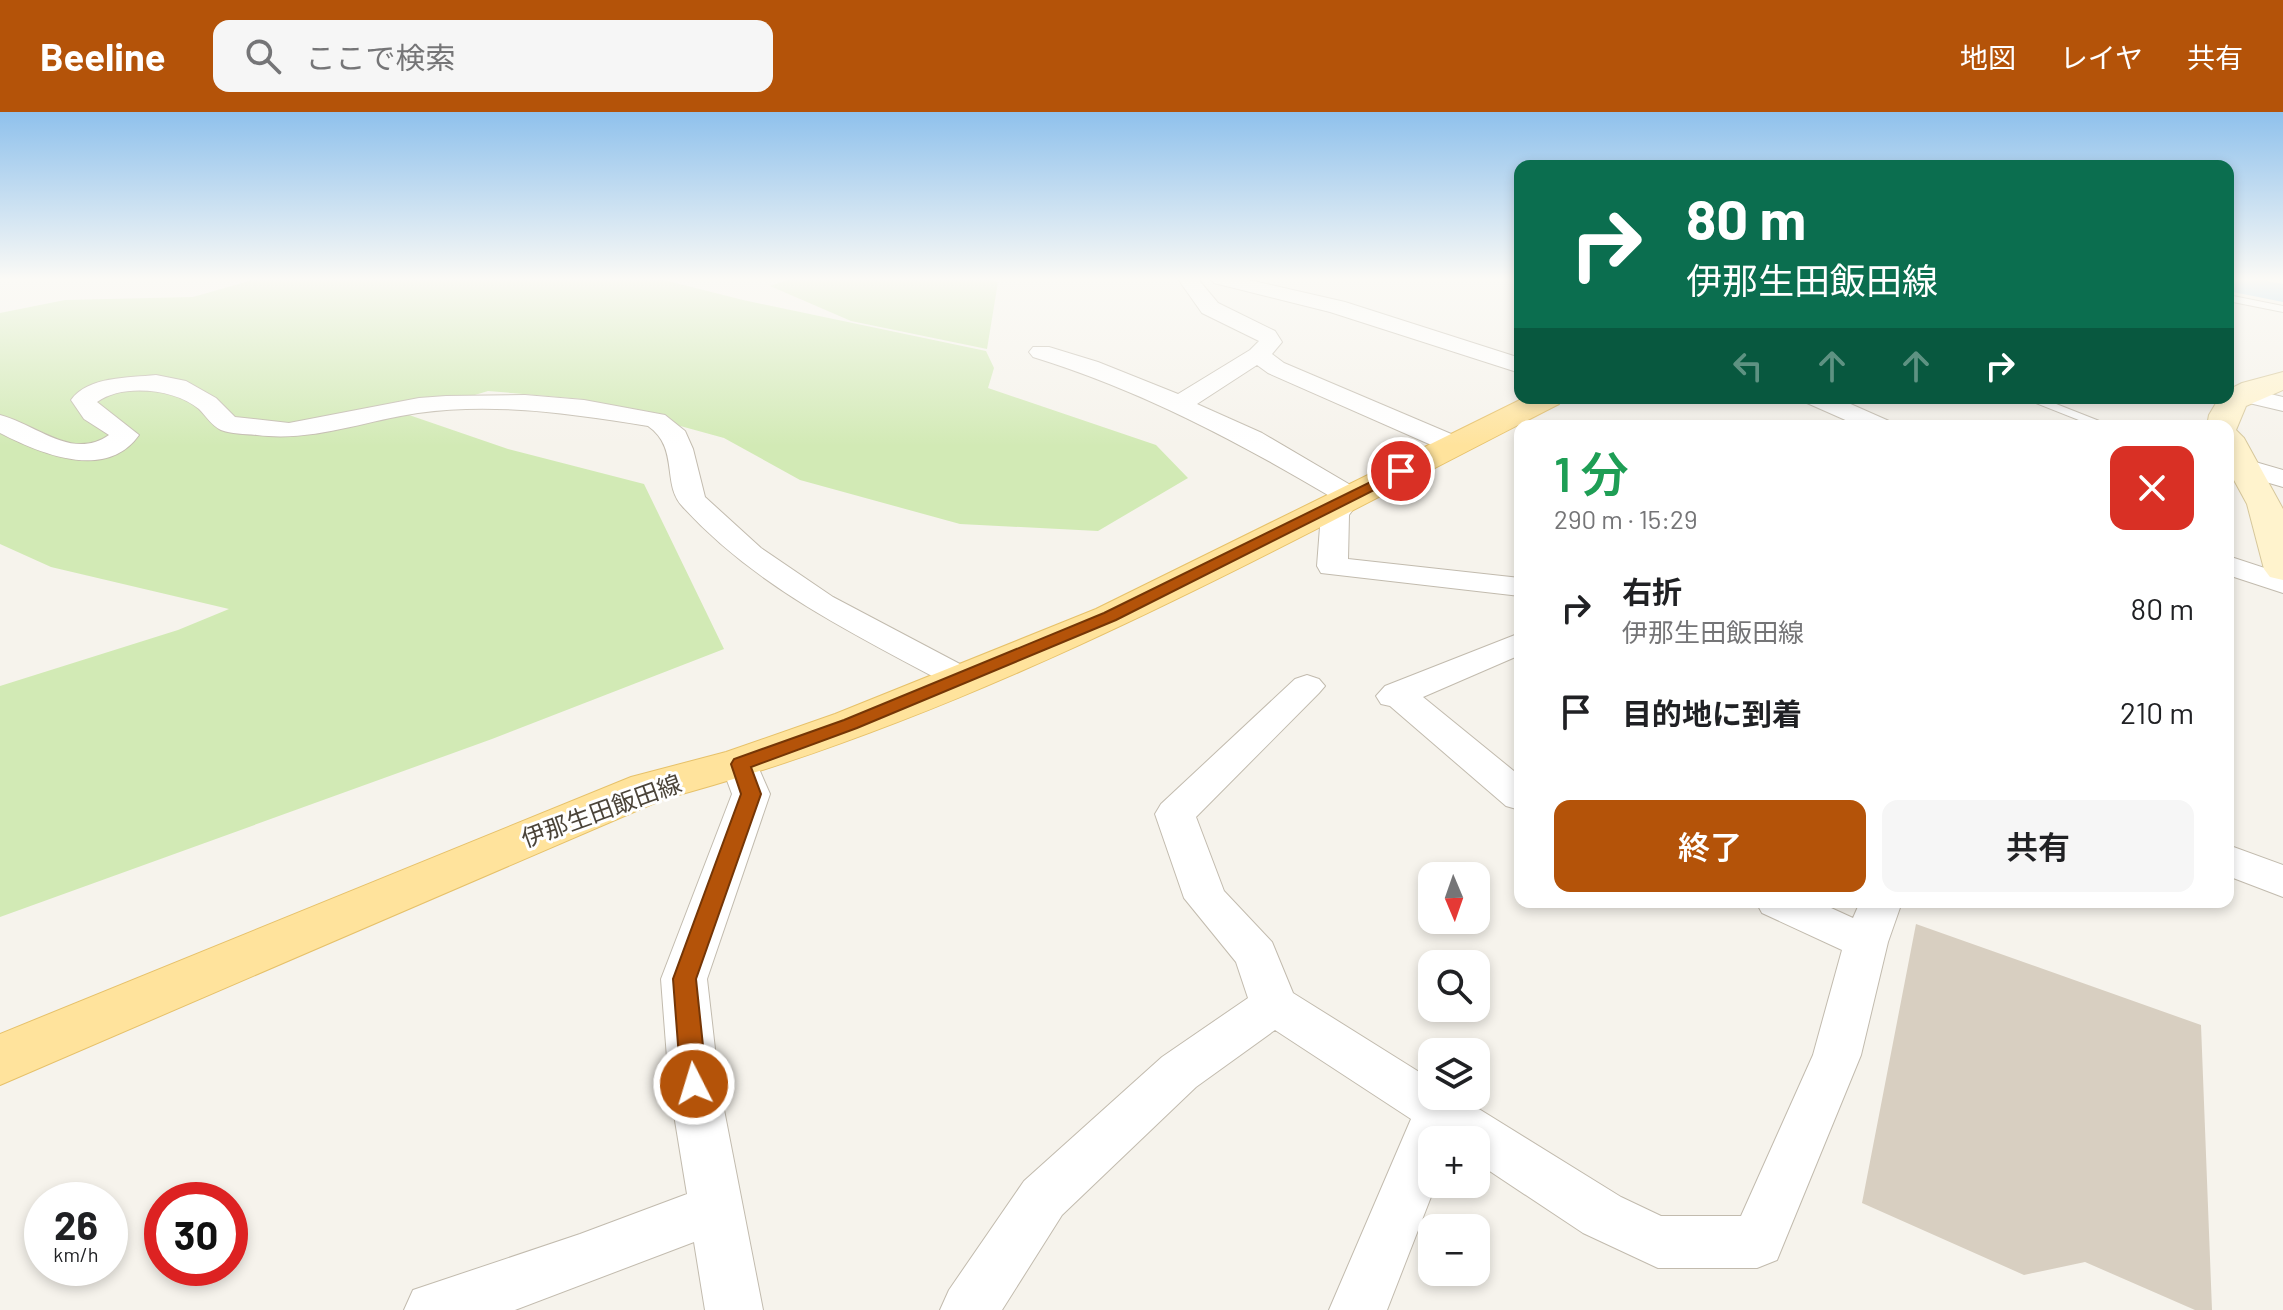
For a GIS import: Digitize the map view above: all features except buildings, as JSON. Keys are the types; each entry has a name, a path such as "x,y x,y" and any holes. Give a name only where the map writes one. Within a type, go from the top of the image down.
{"main road":[{"path":"2234,393 2283,381"},
{"name":"伊那生田飯田線","path":"0,1060 525,837 648,788 740,764 963,679 1110,617 1536,404"},
{"path":"2234,456 2264,504 2283,569"}],"street":[{"path":"1180,404 1258,355 1271,342 1265,335"},
{"path":"1424,335 1514,364"},
{"path":"1041,352 1090,367 1180,404 1253,439 1349,496 1335,514 1332,566 1514,586"},
{"path":"1258,355 1276,368 1454,445"},
{"path":"0,423 42,445 88,454 116,444 126,435 93,414 83,400 97,390 156,382 177,386 207,403 227,424 289,431 419,405 446,403 525,402 656,420 672,431 680,449 691,500 750,554 822,604 963,679"},
{"path":"2234,393 2283,404"},
{"path":"1830,404 1866,420"},
{"path":"2234,456 2283,479"},
{"path":"2234,567 2283,584"},
{"path":"1514,646 1396,695 1514,792"},
{"path":"1307,686 1175,814 1205,898 1256,954 1274,1005 1602,1215 1658,1242 1757,1242 1837,1055 1874,922 1806,908"},
{"path":"734,1310 694,1084 684,979 751,794 740,764"},
{"path":"2234,862 2283,882"},
{"path":"969,1310 1043,1198 1179,1072 1274,1005"},
{"path":"1358,1310 1440,1111"},
{"path":"433,1310 580,1261 717,1208"}],"lane":[{"path":"2046,404 2090,420"}],"green space":[{"path":"0,335 909,335 986,351 994,368 988,388 1156,445 1188,478 1098,531 960,524 800,480 724,438 582,399 488,391 409,415 508,449 644,484 724,649 492,739 0,917 0,686 178,630 229,609 51,567 0,544"},
{"path":"919,335 989,335 987,349"}],"route":[{"path":"694,1084 684,979 751,794 740,764 851,724 1110,617 1401,471"}]}
